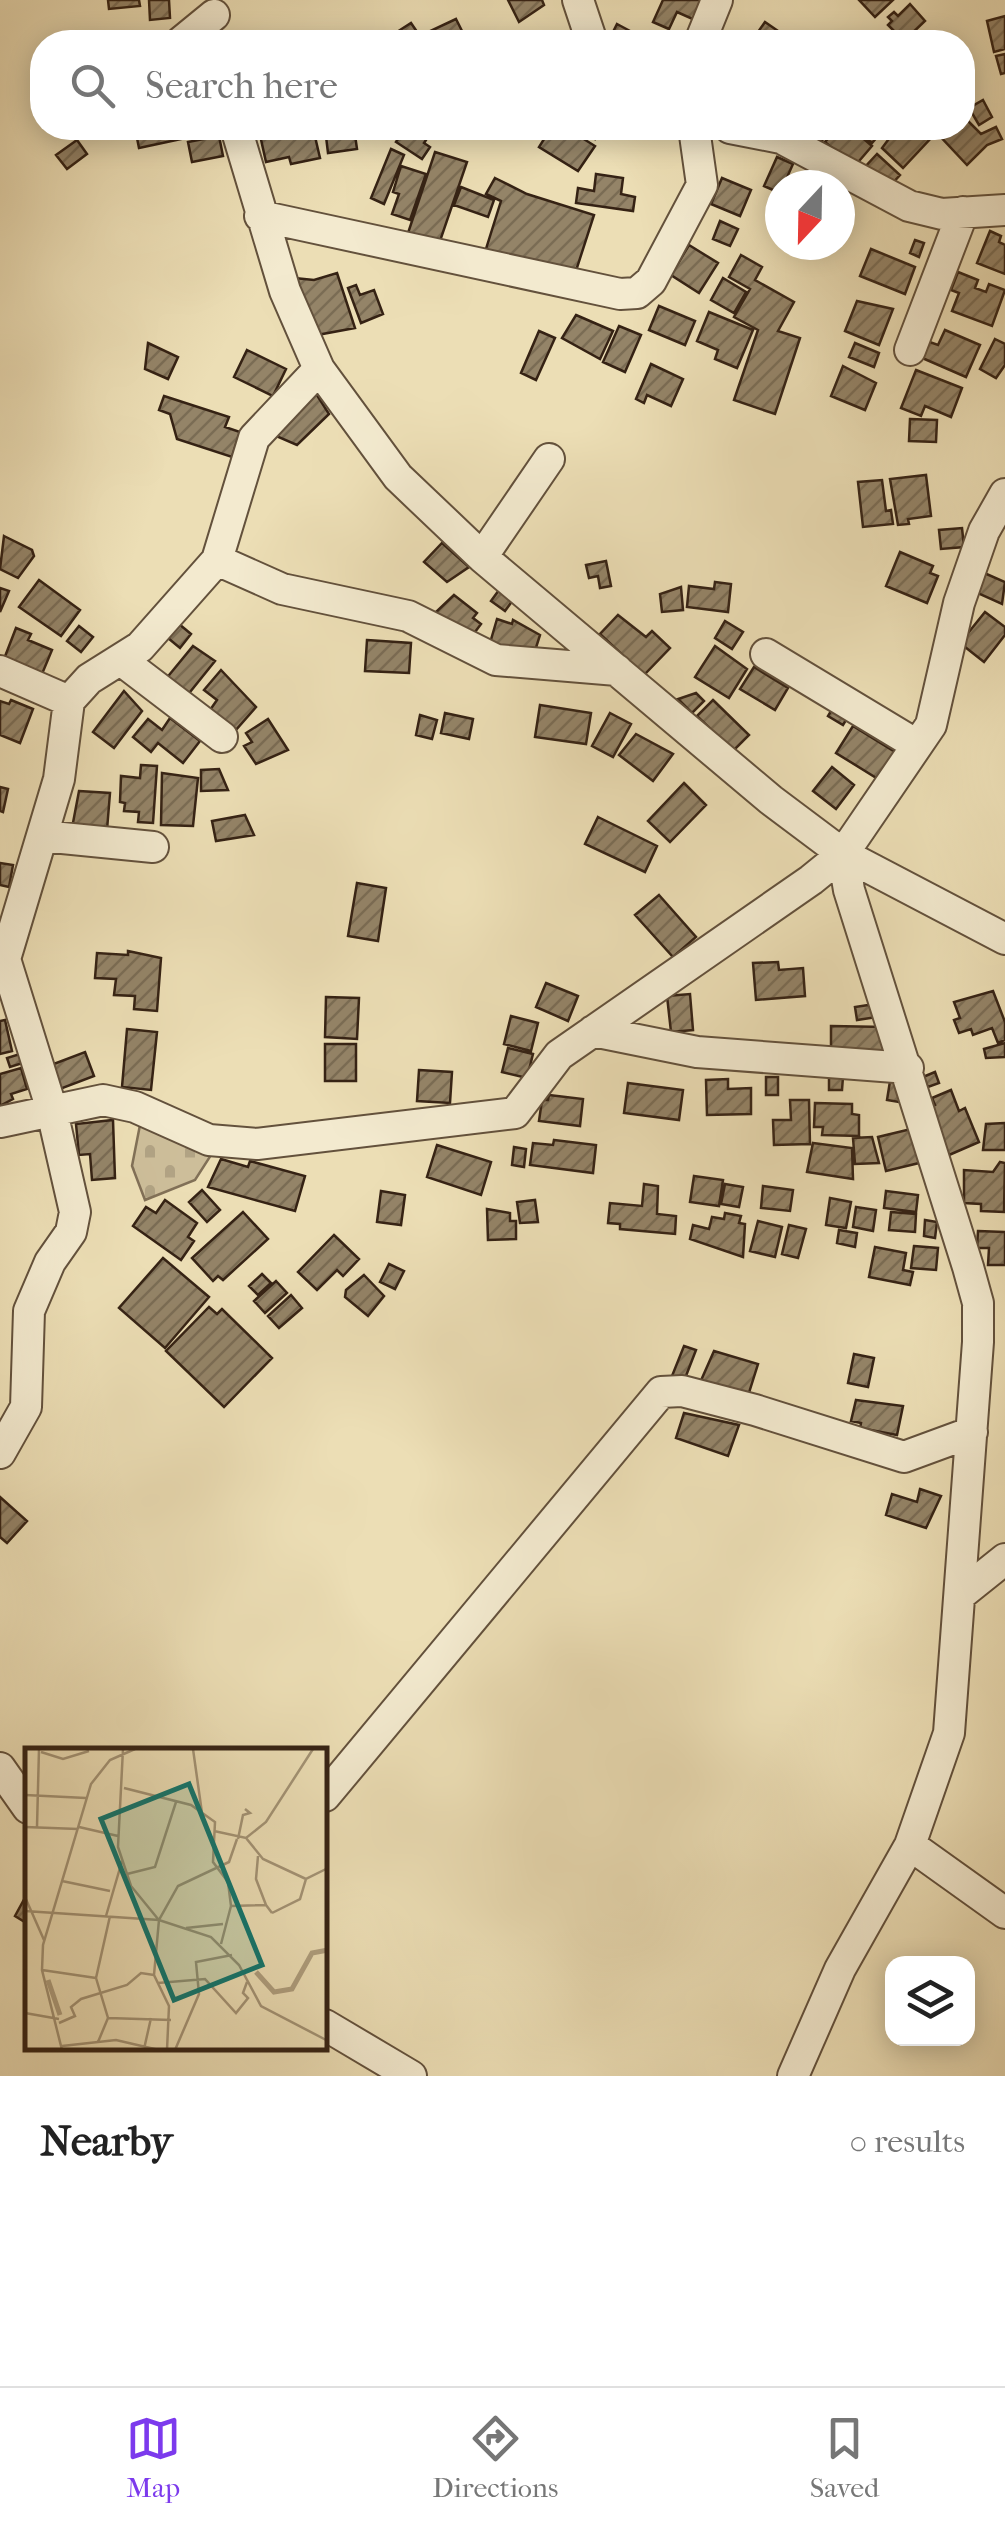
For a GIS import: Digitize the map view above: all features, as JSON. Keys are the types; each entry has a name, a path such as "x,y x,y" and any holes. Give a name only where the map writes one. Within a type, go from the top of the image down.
{"street":[{"path":"578,0 588,30"},
{"path":"705,30 717,0"},
{"path":"239,140 260,216 319,369 398,477 482,557 771,800 843,854 1005,940"},
{"path":"260,216 620,294 638,292 651,281 702,186 696,140"},
{"path":"785,140 898,201 952,213 1005,210"},
{"path":"903,349 952,213"},
{"path":"0,1453 26,1408 29,1311 50,1262 71,1232 75,1212 52,1108 10,1004 2,958 63,760 69,701 88,679 120,660 157,630 217,560 254,438 319,369"},
{"path":"482,557 549,458"},
{"path":"0,1122 103,1100 233,1144 515,1113 559,1055 812,880 843,854 931,726 942,692 958,603 984,530 1005,494"},
{"path":"217,560 282,589 408,616 496,660 617,670"},
{"path":"766,654 918,745"},
{"path":"120,660 222,737"},
{"path":"0,671 69,701"},
{"path":"42,836 152,847"},
{"path":"793,2076 840,1969 910,1846 948,1733 972,1432 978,1302 908,1068 849,890 843,854"},
{"path":"593,1031 696,1052 908,1068"},
{"path":"328,1792 662,1392 682,1391 904,1457 972,1432"},
{"path":"960,1594 1005,1559"},
{"path":"0,1768 25,1804"},
{"path":"910,1846 1005,1913"},
{"path":"328,2027 411,2076"}],"green space":[{"path":"140,1125 213,1152 195,1180 145,1200 132,1166"}],"building":[{"path":"108,0 139,0 140,6 109,9"},
{"path":"149,0 169,0 170,18 150,20"},
{"path":"508,0 542,0 544,5 519,22"},
{"path":"663,0 701,0 697,21 677,12 669,29 653,22"},
{"path":"859,0 893,0 875,17"},
{"path":"910,4 925,21 916,30 893,30 888,17 894,12 898,16"},
{"path":"1005,16 1005,49 994,52 987,21"},
{"path":"456,19 462,30 432,30"},
{"path":"765,22 777,30 759,30"},
{"path":"1005,54 1005,73 1001,74 996,56"},
{"path":"983,100 992,117 979,125 975,105"},
{"path":"996,127 1002,139 987,145 967,165 944,140 975,140 975,128 981,134"},
{"path":"77,140 87,154 67,169 56,155"},
{"path":"137,140 176,140 139,148"},
{"path":"220,140 223,156 192,162 188,142"},
{"path":"261,140 316,140 320,158 291,164 289,157 266,162"},
{"path":"326,140 356,140 357,149 328,153"},
{"path":"426,140 424,143 430,147 422,159 396,142"},
{"path":"543,140 585,140 595,146 578,171 539,147"},
{"path":"805,140 822,140 818,149"},
{"path":"865,140 872,146 854,167 825,142"},
{"path":"888,140 929,140 903,168 882,148"},
{"path":"391,149 404,155 384,204 371,198"},
{"path":"435,152 467,162 440,241 406,239"},
{"path":"877,154 900,175 888,188 865,167"},
{"path":"777,157 793,164 790,170 771,170"},
{"path":"401,166 426,174 410,220 392,214 399,194 393,192"},
{"path":"596,174 623,178 621,194 635,197 633,211 576,203 578,188 594,191"},
{"path":"495,178 527,194 594,215 574,277 486,249 501,201 486,194"},
{"path":"722,178 751,190 740,216 711,204"},
{"path":"461,187 494,200 488,217 454,205"},
{"path":"720,221 738,229 730,246 713,239"},
{"path":"990,231 1001,236 999,242 1005,245 1005,274 977,263"},
{"path":"915,240 924,243 919,257 910,253"},
{"path":"689,245 718,263 699,293 671,275"},
{"path":"871,249 915,267 905,294 860,276"},
{"path":"741,255 762,267 755,280 794,302 778,331 800,338 775,414 734,400 758,330 734,317 750,289 729,277"},
{"path":"958,272 978,280 975,288 986,292 989,284 1005,290 992,326 952,311 959,293 951,290"},
{"path":"337,273 355,328 317,335 294,278 314,280"},
{"path":"723,278 746,292 734,313 711,300"},
{"path":"356,285 360,295 374,290 383,314 361,323 348,288"},
{"path":"857,301 893,309 879,345 845,331"},
{"path":"659,306 695,321 685,345 649,330"},
{"path":"709,312 753,330 737,368 715,359 718,350 697,341"},
{"path":"576,315 613,331 600,359 562,338"},
{"path":"619,326 641,335 625,372 603,362"},
{"path":"945,330 980,345 966,377 920,357 927,341 938,345"},
{"path":"539,331 555,338 536,380 521,373"},
{"path":"995,339 1005,344 1005,365 996,378 980,369"},
{"path":"148,343 178,357 168,379 145,369"},
{"path":"855,343 879,353 874,367 849,357"},
{"path":"247,350 286,369 273,396 234,377"},
{"path":"651,364 683,379 671,406 647,395 644,403 636,399"},
{"path":"843,366 876,383 865,410 831,396"},
{"path":"916,370 962,388 951,417 925,406 921,416 901,408"},
{"path":"315,392 329,414 297,445 269,433"},
{"path":"164,396 229,417 225,427 240,432 232,457 177,439 170,414 159,410"},
{"path":"910,419 937,420 936,442 909,441"},
{"path":"926,475 931,516 908,519 909,524 898,525 890,479"},
{"path":"882,480 886,511 891,510 893,524 863,527 858,482"},
{"path":"962,528 964,547 941,549 939,530"},
{"path":"4,536 32,550 34,556 18,578 0,569"},
{"path":"442,543 469,567 447,582 424,562"},
{"path":"900,552 933,566 930,573 938,576 927,603 886,586"},
{"path":"606,561 611,586 600,588 598,576 589,578 586,565"},
{"path":"982,572 1005,582 1002,604 973,591"},
{"path":"39,580 80,610 61,636 19,607"},
{"path":"715,582 731,584 728,612 687,607 689,586 714,589"},
{"path":"681,587 683,610 662,612 660,594"},
{"path":"0,588 9,591 0,612"},
{"path":"499,590 513,600 505,611 491,601"},
{"path":"454,595 477,613 473,618 481,624 469,640 434,614"},
{"path":"985,612 1005,627 1005,635 984,662 960,643"},
{"path":"618,615 646,637 652,631 670,648 644,675 600,634"},
{"path":"497,619 512,624 513,620 540,635 534,654 490,643"},
{"path":"725,621 743,632 732,649 715,638"},
{"path":"179,624 191,634 180,648 168,638"},
{"path":"79,626 93,637 81,652 67,641"},
{"path":"16,628 31,634 28,640 52,650 42,674 4,659"},
{"path":"367,640 411,643 409,673 365,671"},
{"path":"193,646 215,661 186,697 165,680"},
{"path":"715,646 747,669 729,698 695,677"},
{"path":"754,667 788,688 775,710 740,689"},
{"path":"221,670 256,707 235,731 210,710 217,700 204,690"},
{"path":"124,691 142,711 114,748 93,732"},
{"path":"696,693 704,701 692,713 678,699"},
{"path":"11,700 33,709 20,743 0,735 0,701 9,704"},
{"path":"713,700 749,735 733,751 697,716"},
{"path":"540,705 591,713 586,744 535,737"},
{"path":"834,706 849,715 843,725 828,716"},
{"path":"445,713 473,719 469,739 441,733"},
{"path":"610,713 631,724 613,757 592,746"},
{"path":"420,715 437,720 432,739 416,735"},
{"path":"170,718 200,741 183,763 158,743 151,752 133,737 148,719 162,730"},
{"path":"268,719 288,750 256,764 244,746 252,742 246,733"},
{"path":"853,726 895,752 878,779 836,753"},
{"path":"636,734 673,754 653,781 619,755"},
{"path":"141,765 157,766 153,823 138,822 139,812 124,811 125,803 120,802 121,776 140,778"},
{"path":"832,767 854,785 836,809 813,791"},
{"path":"219,769 228,790 201,791 201,770"},
{"path":"162,773 198,778 193,826 161,825"},
{"path":"684,783 706,805 670,842 648,821"},
{"path":"0,787 8,789 3,812 0,811"},
{"path":"79,791 110,793 107,830 72,828"},
{"path":"245,815 254,835 216,841 212,821"},
{"path":"598,817 657,846 645,872 585,844"},
{"path":"0,863 13,865 9,887 0,885"},
{"path":"357,883 386,888 378,941 348,936"},
{"path":"659,895 696,937 673,957 635,915"},
{"path":"128,951 161,958 157,1011 134,1009 135,996 114,995 116,979 95,978 97,953 128,955"},
{"path":"778,962 779,970 803,968 805,996 756,1000 753,963"},
{"path":"546,983 578,996 568,1021 536,1007"},
{"path":"993,991 1005,1022 1005,1040 998,1043 992,1028 973,1035 971,1029 959,1033 954,1020 960,1018 954,1002"},
{"path":"690,994 693,1030 671,1032 667,996"},
{"path":"326,997 359,998 357,1039 325,1037"},
{"path":"875,1004 877,1017 857,1020 855,1007"},
{"path":"511,1016 538,1023 531,1051 504,1044"},
{"path":"5,1020 12,1051 0,1054 0,1021"},
{"path":"831,1026 885,1027 885,1054 831,1053"},
{"path":"127,1029 157,1032 151,1090 122,1087"},
{"path":"1005,1043 1005,1057 986,1058 984,1049"},
{"path":"325,1044 356,1044 356,1081 325,1081"},
{"path":"508,1048 533,1054 527,1078 502,1072"},
{"path":"85,1052 94,1076 60,1089 51,1065"},
{"path":"23,1053 26,1062 10,1067 7,1058"},
{"path":"21,1068 27,1089 11,1094 13,1099 0,1106 0,1074"},
{"path":"419,1070 452,1072 450,1103 417,1101"},
{"path":"935,1072 939,1083 928,1087 923,1077"},
{"path":"829,1076 843,1077 842,1090 829,1090"},
{"path":"766,1077 778,1077 778,1095 766,1095"},
{"path":"728,1079 728,1089 751,1088 751,1114 707,1115 706,1080"},
{"path":"890,1081 900,1084 905,1103 887,1100"},
{"path":"628,1083 683,1090 679,1120 624,1113"},
{"path":"951,1090 959,1111 965,1108 979,1142 949,1155 929,1108 935,1105 932,1098"},
{"path":"549,1095 583,1099 580,1126 539,1121 542,1100 548,1100"},
{"path":"790,1100 809,1100 810,1144 774,1145 773,1120 791,1120"},
{"path":"815,1103 852,1104 852,1114 859,1115 859,1136 822,1135 823,1127 814,1127"},
{"path":"113,1120 115,1178 92,1180 90,1154 79,1155 76,1124"},
{"path":"1005,1123 1005,1150 983,1150 986,1124"},
{"path":"911,1129 919,1163 886,1171 878,1137"},
{"path":"872,1137 879,1163 855,1164 853,1138"},
{"path":"554,1140 596,1145 593,1173 530,1165 533,1143 553,1145"},
{"path":"813,1143 852,1148 853,1179 807,1172"},
{"path":"437,1145 491,1162 481,1195 427,1177"},
{"path":"514,1147 526,1149 524,1167 512,1165"},
{"path":"221,1159 248,1167 250,1161 305,1176 295,1211 208,1187"},
{"path":"1000,1162 1005,1163 1004,1212 981,1211 981,1204 964,1203 964,1170 993,1172"},
{"path":"694,1176 723,1180 719,1206 690,1202"},
{"path":"644,1184 658,1186 657,1214 676,1216 675,1234 620,1229 620,1224 608,1223 610,1203 642,1206"},
{"path":"725,1184 743,1187 739,1207 721,1204"},
{"path":"763,1186 793,1190 790,1211 761,1208"},
{"path":"202,1190 220,1210 207,1222 189,1202"},
{"path":"381,1191 405,1195 401,1225 377,1222"},
{"path":"886,1191 918,1195 916,1212 884,1208"},
{"path":"830,1198 851,1202 846,1228 826,1225"},
{"path":"165,1200 197,1223 188,1237 194,1241 181,1260 133,1226 146,1207 156,1213"},
{"path":"535,1200 538,1222 520,1223 517,1202"},
{"path":"856,1207 876,1210 873,1231 853,1227"},
{"path":"487,1209 510,1213 510,1221 516,1221 516,1239 488,1240"},
{"path":"243,1212 268,1239 223,1280 218,1276 213,1281 192,1258"},
{"path":"891,1212 916,1214 915,1232 889,1230"},
{"path":"725,1213 741,1216 739,1223 745,1224 743,1257 690,1239 693,1225 709,1229 712,1217 724,1219"},
{"path":"925,1220 937,1222 935,1238 924,1236"},
{"path":"758,1221 782,1227 775,1257 750,1251"},
{"path":"789,1225 806,1229 798,1258 782,1254"},
{"path":"839,1230 857,1233 855,1247 837,1243"},
{"path":"978,1231 1005,1232 1005,1265 988,1265 989,1248 977,1248"},
{"path":"334,1235 359,1259 343,1276 337,1270 317,1290 298,1272"},
{"path":"914,1246 938,1248 936,1270 911,1268"},
{"path":"875,1247 906,1253 903,1270 913,1272 910,1285 869,1277"},
{"path":"163,1258 209,1297 165,1348 119,1308"},
{"path":"389,1264 404,1271 395,1289 380,1282"},
{"path":"262,1274 271,1283 258,1295 249,1286"},
{"path":"364,1275 384,1296 368,1316 345,1297 346,1290"},
{"path":"276,1281 287,1293 265,1313 254,1301"},
{"path":"291,1295 302,1308 279,1328 268,1316"},
{"path":"209,1307 217,1314 222,1309 272,1358 224,1407 166,1351"},
{"path":"684,1346 696,1350 684,1381 672,1376"},
{"path":"714,1351 758,1364 747,1399 699,1385"},
{"path":"854,1354 874,1358 868,1387 848,1383"},
{"path":"856,1400 903,1406 897,1435 860,1428 861,1423 851,1421"},
{"path":"684,1413 739,1425 728,1456 676,1438"},
{"path":"920,1489 941,1496 926,1528 886,1515 892,1494 917,1502"},
{"path":"0,1497 27,1521 7,1543 0,1537"},
{"path":"25,1898 25,1922 15,1916"}]}
